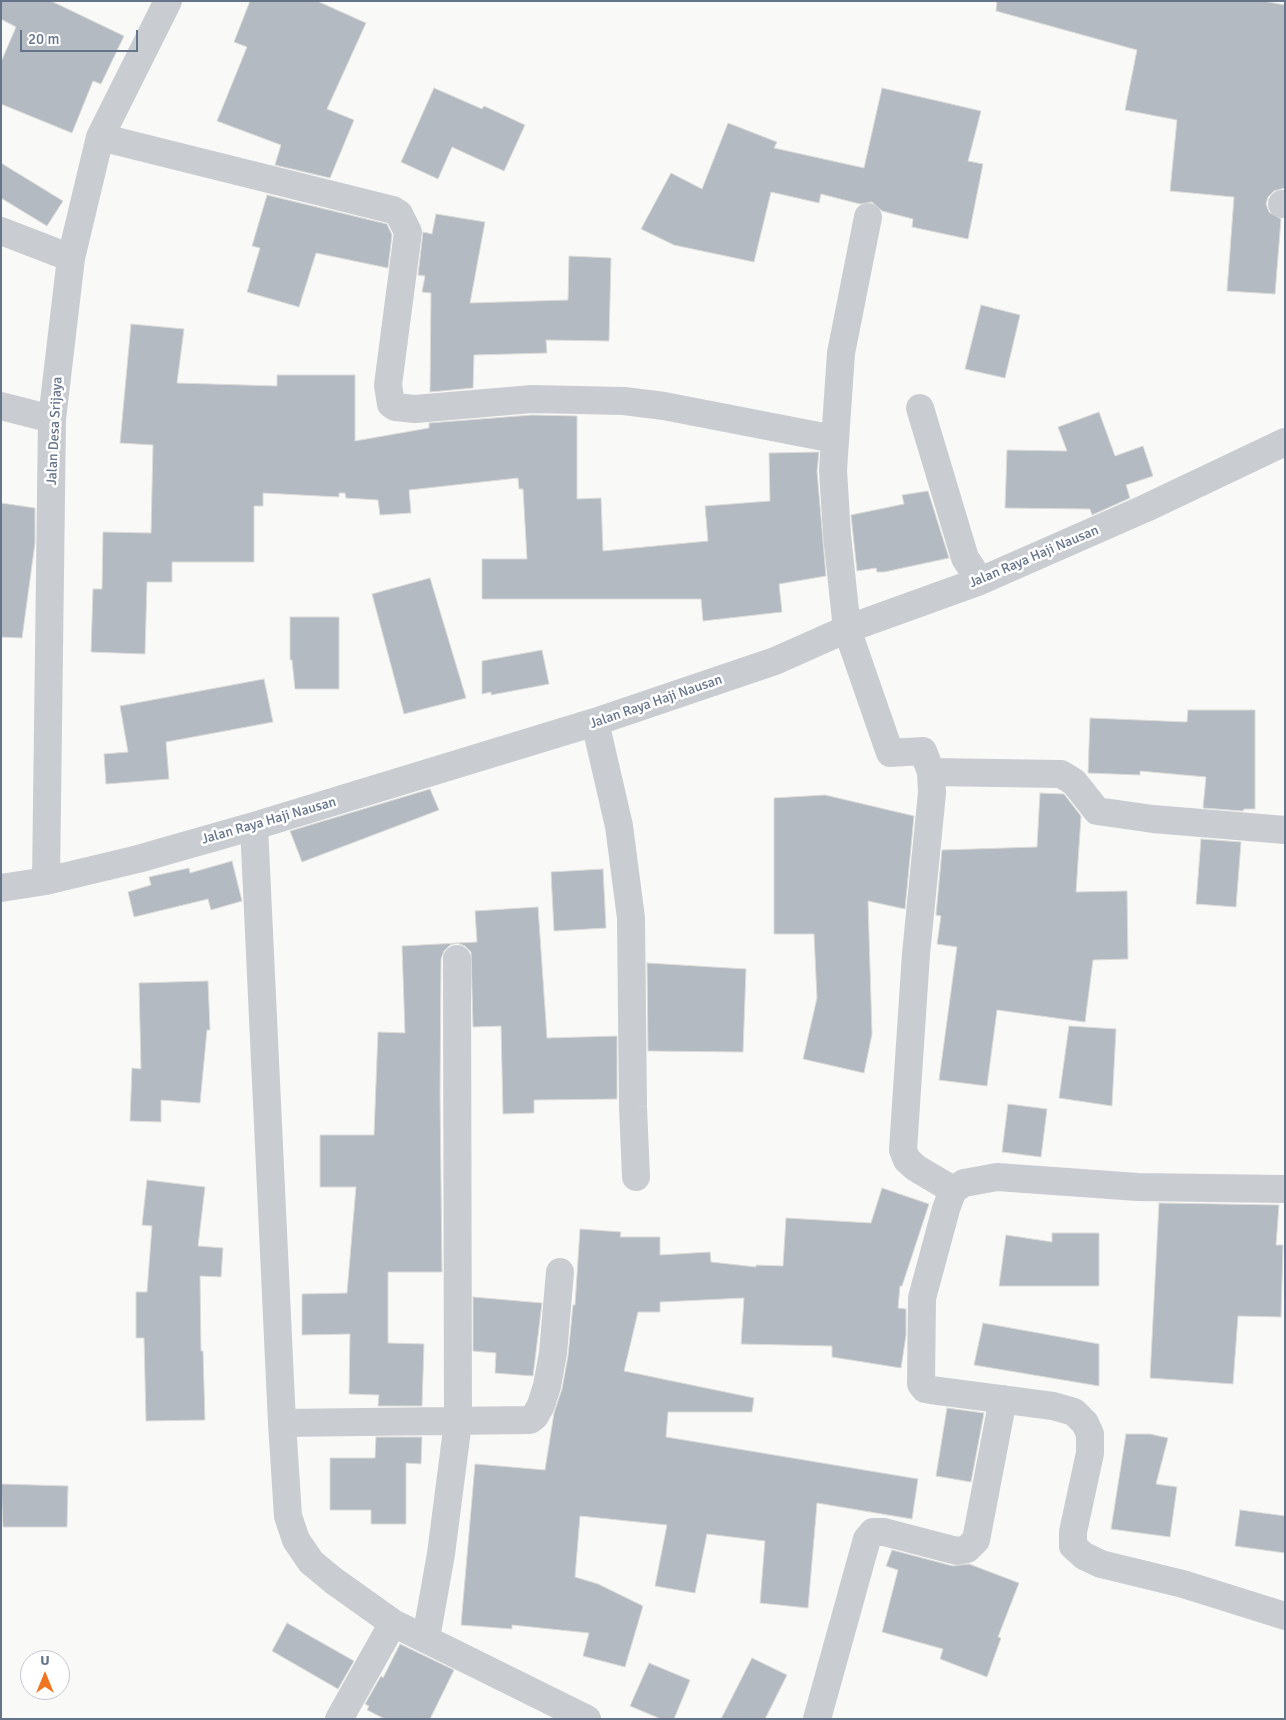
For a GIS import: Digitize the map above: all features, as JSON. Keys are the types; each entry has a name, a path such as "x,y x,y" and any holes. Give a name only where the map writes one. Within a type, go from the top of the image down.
{"street":[{"name":"Jalan Desa Srijaya","path":"46,881 52,419 71,258 100,137 168,1"},
{"path":"100,137 393,210 398,214 408,232 388,385 391,404 395,407 416,409 532,399 624,401 664,406 834,439"},
{"path":"868,217 841,353 833,470 837,535 847,629 890,753 923,751 930,772 932,793 916,954 903,1150 907,1160 916,1168 953,1190"},
{"path":"1,231 71,258"},
{"path":"1,406 52,419"},
{"path":"920,408 965,558 980,581"},
{"name":"Jalan Raya Haji Nausan","path":"1,888 46,881 138,859 254,826 595,722 775,662 847,629 980,581 1146,508 1285,442"},
{"path":"595,722 619,826 631,918 633,1107 636,1178"},
{"path":"930,772 1061,774 1074,782 1097,811 1153,819 1285,830"},
{"path":"254,826 282,1423 288,1516 296,1540 311,1562 326,1575 393,1623 587,1719"},
{"path":"426,1638 441,1554 458,1422 457,959"},
{"path":"1285,1189 1138,1186 997,1178 964,1183 953,1190 936,1242 922,1298 921,1384 925,1389 1053,1406 1074,1412 1085,1423 1090,1434 1090,1453 1073,1532 1073,1546 1084,1556 1101,1564 1182,1584 1285,1616"},
{"path":"282,1423 522,1421 535,1416 547,1386 553,1353 560,1272"},
{"path":"817,1719 867,1539 873,1532 884,1532 956,1551 967,1549 976,1540 1003,1399"},
{"path":"339,1719 393,1623"}],"building":[{"path":"1,1 51,1 124,36 101,84 93,81 72,133 1,104 1,62 16,27 1,19"},
{"path":"250,1 317,1 366,23 327,109 354,120 330,178 275,165 281,145 217,121 247,47 234,42"},
{"path":"997,1 1263,1 1285,5 1285,188 1274,191 1268,197 1266,204 1269,212 1281,219 1275,294 1227,291 1234,197 1170,191 1177,120 1125,110 1137,50 996,11"},
{"path":"434,88 482,109 484,106 525,125 504,171 452,147 438,179 401,162"},
{"path":"882,88 981,111 968,161 983,164 968,239 912,227 913,219 882,211 872,202 860,204 821,194 819,203 771,192 754,262 674,245 641,229 671,173 702,189 728,123 777,142 774,148 864,168"},
{"path":"1,163 63,201 47,226 1,198"},
{"path":"267,195 387,224 392,235 388,268 316,253 299,307 247,292 260,248 252,246"},
{"path":"436,214 485,222 470,303 568,300 569,256 611,258 609,341 546,340 547,353 474,355 473,388 430,392 431,293 422,292 425,276 418,275 423,232 432,234"},
{"path":"981,305 1020,315 1005,378 965,369"},
{"path":"131,324 184,329 177,383 277,386 277,375 355,375 355,441 429,428 429,423 532,415 577,416 577,499 601,498 603,551 708,541 705,506 770,501 769,453 819,452 817,471 826,576 779,584 782,612 703,621 701,599 482,599 482,559 527,559 523,489 519,489 518,478 409,490 411,513 380,515 378,500 346,498 345,493 339,493 339,497 263,493 263,506 254,506 254,562 172,562 172,582 147,582 145,654 91,652 93,589 102,589 103,532 151,533 153,445 120,443"},
{"path":"1099,412 1115,456 1143,446 1153,476 1126,485 1130,498 1092,515 1090,509 1005,508 1007,450 1067,451 1058,427"},
{"path":"928,491 949,558 884,572 877,572 876,568 857,571 851,515 904,504 902,495"},
{"path":"1,503 35,508 35,543 22,638 1,637"},
{"path":"430,578 466,698 404,714 372,594"},
{"path":"290,617 339,617 339,689 295,689 292,660 290,660"},
{"path":"542,650 549,684 491,695 491,692 482,694 482,661"},
{"path":"264,679 273,722 166,742 169,779 106,784 104,754 128,752 120,706"},
{"path":"1188,710 1255,710 1255,809 1244,809 1243,811 1203,808 1206,777 1140,771 1140,775 1088,773 1090,718 1187,722"},
{"path":"430,789 439,810 302,862 290,831"},
{"path":"1040,793 1064,794 1081,816 1076,892 1127,891 1128,959 1093,960 1085,1022 997,1010 987,1086 939,1080 957,947 937,944 941,916 936,915 942,850 1037,847"},
{"path":"825,795 914,816 905,909 868,901 872,1034 864,1073 803,1059 817,998 814,934 774,934 774,798"},
{"path":"1201,839 1241,842 1236,907 1196,904"},
{"path":"232,861 242,901 211,910 208,899 134,917 128,892 151,885 149,877 189,868 190,873"},
{"path":"603,869 606,928 554,931 551,872"},
{"path":"538,907 547,1038 617,1036 617,1099 534,1100 534,1113 503,1114 501,1026 473,1027 471,952 465,946 457,943 477,942 475,911"},
{"path":"457,943 450,945 444,951 441,959 442,1272 388,1272 388,1343 424,1344 422,1406 378,1406 379,1395 349,1394 350,1334 302,1335 302,1294 347,1293 356,1187 320,1187 320,1135 374,1135 378,1032 405,1033 402,946"},
{"path":"647,963 746,969 743,1052 648,1051"},
{"path":"208,981 210,1030 207,1030 200,1103 161,1100 161,1122 130,1121 132,1068 141,1069 139,983"},
{"path":"1069,1026 1116,1029 1112,1106 1059,1098"},
{"path":"1008,1104 1047,1109 1041,1157 1002,1152"},
{"path":"147,1180 205,1187 198,1246 223,1248 221,1277 200,1276 201,1351 203,1351 205,1420 146,1421 144,1338 136,1338 136,1292 147,1292 152,1226 142,1225"},
{"path":"882,1188 929,1204 902,1286 900,1286 898,1308 906,1309 906,1335 901,1368 832,1357 832,1346 741,1344 744,1298 660,1302 660,1312 638,1312 624,1371 754,1398 752,1412 668,1412 666,1437 918,1479 912,1519 817,1503 808,1608 760,1603 765,1541 707,1534 695,1593 655,1586 667,1525 580,1516 575,1577 598,1584 643,1606 625,1667 583,1656 589,1633 512,1625 512,1629 461,1625 475,1464 545,1470 554,1413 562,1389 568,1356 573,1305 575,1305 580,1229 621,1232 620,1237 660,1237 660,1255 710,1252 711,1262 756,1267 756,1265 783,1266 786,1218 871,1223"},
{"path":"1159,1203 1279,1205 1276,1245 1283,1245 1281,1317 1238,1316 1233,1384 1150,1378"},
{"path":"1052,1233 1099,1233 1099,1286 999,1286 1006,1235 1052,1242"},
{"path":"473,1297 542,1303 533,1376 495,1373 496,1353 473,1351"},
{"path":"983,1323 1099,1344 1099,1386 974,1365"},
{"path":"947,1408 984,1413 971,1482 936,1476"},
{"path":"1126,1434 1150,1434 1168,1438 1156,1484 1177,1487 1170,1537 1111,1529"},
{"path":"376,1437 422,1437 421,1464 406,1463 406,1524 371,1524 371,1510 330,1510 330,1458 375,1458"},
{"path":"1,1484 68,1486 67,1527 3,1527"},
{"path":"1240,1510 1285,1516 1285,1553 1235,1546"},
{"path":"892,1550 953,1566 969,1564 1019,1583 998,1637 1001,1638 987,1677 940,1659 943,1649 882,1632 898,1570 886,1566"},
{"path":"287,1623 354,1661 338,1689 272,1651"},
{"path":"400,1644 454,1670 430,1719 385,1719 367,1710 369,1706 365,1704 381,1676 383,1678"},
{"path":"752,1658 787,1675 765,1719 721,1719"},
{"path":"649,1663 690,1680 674,1719 661,1719 630,1706"}]}
